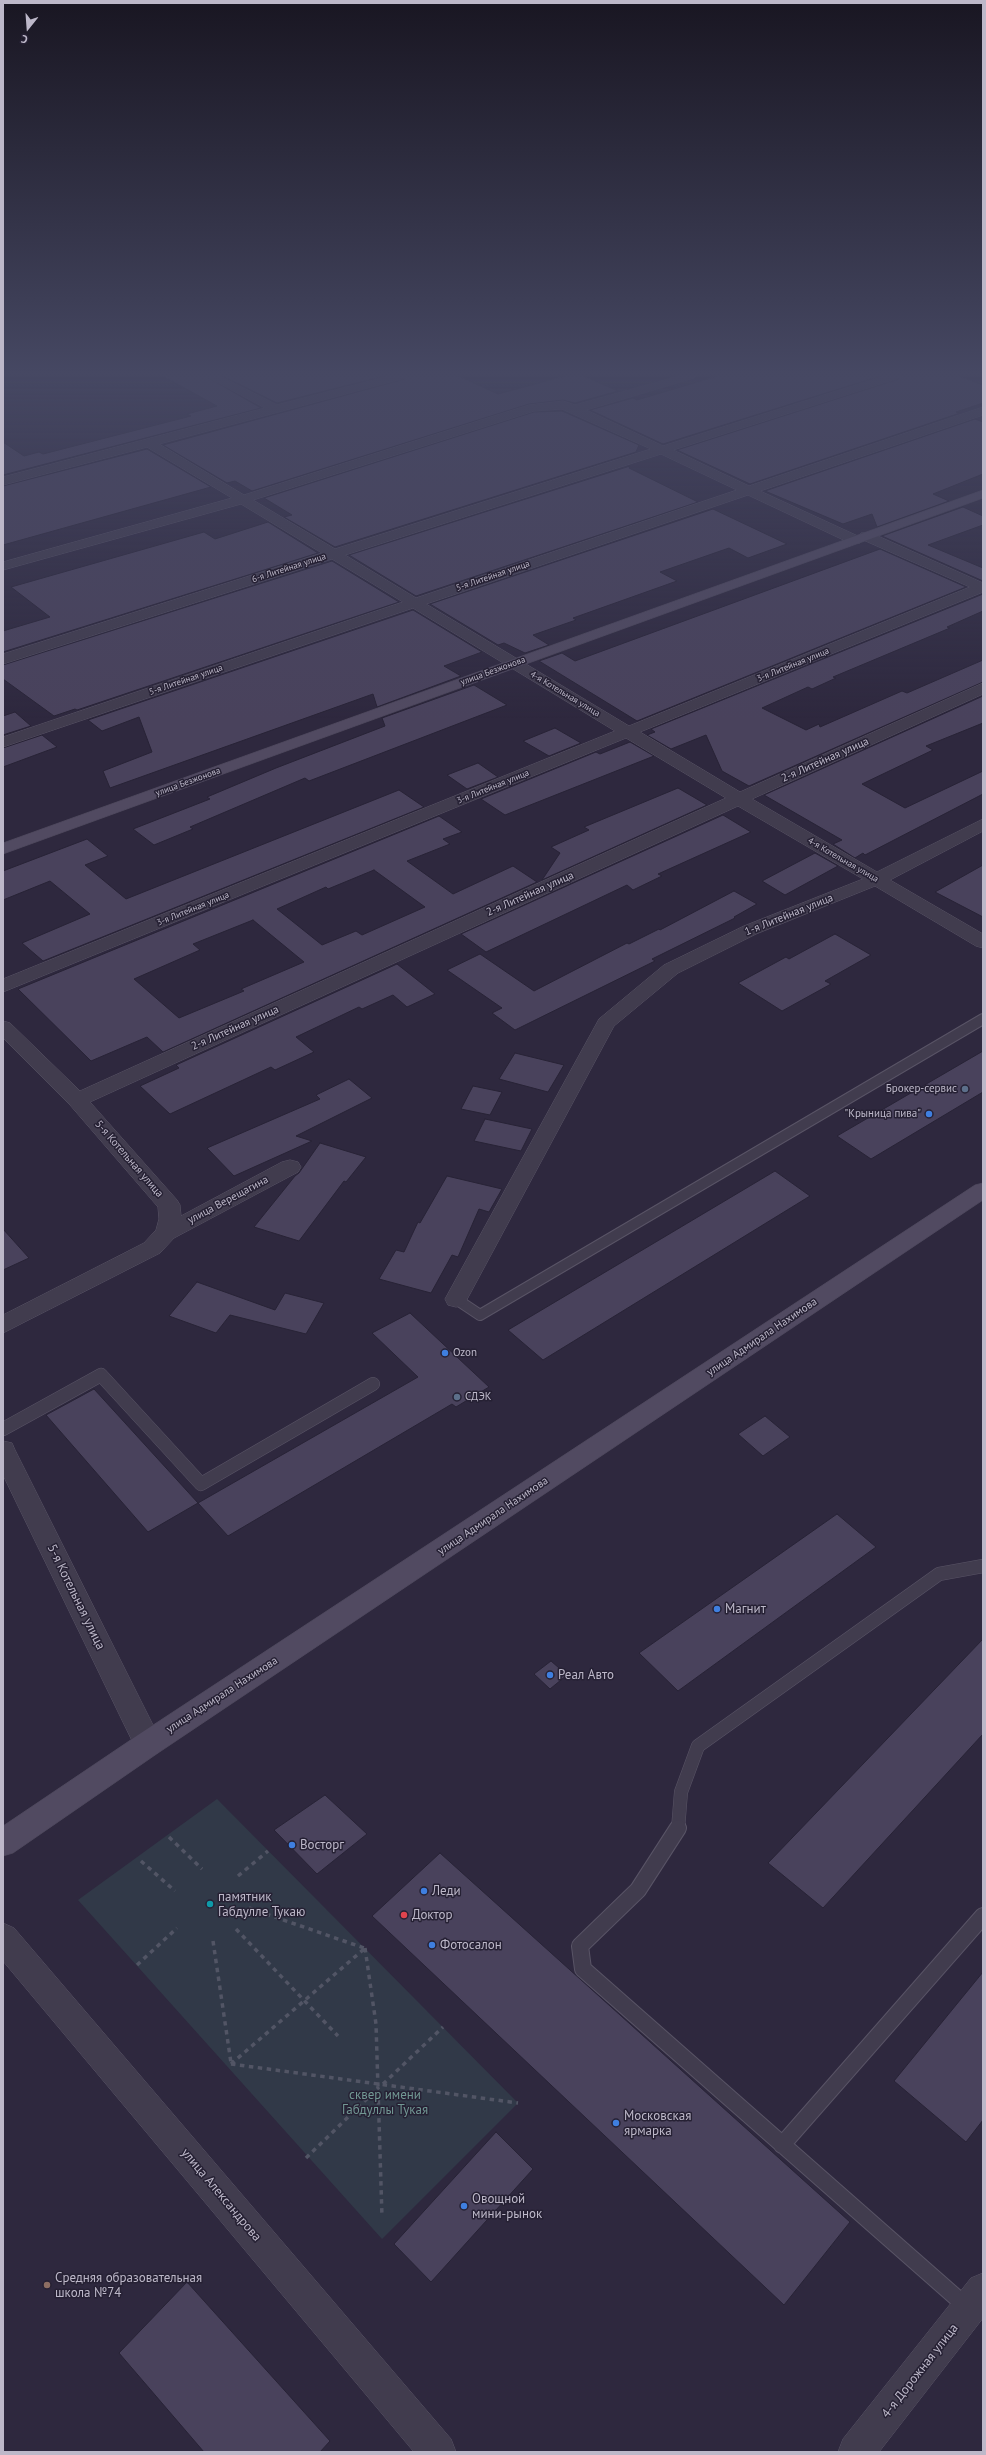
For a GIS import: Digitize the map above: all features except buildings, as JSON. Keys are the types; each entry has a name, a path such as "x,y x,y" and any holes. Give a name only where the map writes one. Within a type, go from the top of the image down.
{"street":[{"name":"4-я Котельная улица","path":"230,491 739,799 878,879 983,942"},
{"path":"3,566 271,491"},
{"name":"6-я Литейная улица","path":"3,658 534,491"},
{"name":"5-я Литейная улица","path":"3,742 746,491"},
{"path":"749,491 983,588"},
{"name":"улица Безжонова","path":"3,849 983,494"},
{"name":"3-я Литейная улица","path":"3,986 983,588"},
{"name":"2-я Литейная улица","path":"77,1100 983,688"},
{"name":"1-я Литейная улица","path":"456,1299 606,1023 671,969 750,930 878,879 983,824"},
{"name":"5-я Котельная улица","path":"3,1027 77,1100 169,1205 170,1219 166,1233"},
{"name":"улица Верещагина","path":"166,1233 290,1167"},
{"name":"улица Адмирала Нахимова","path":"3,1843 148,1744 983,1190"},
{"path":"3,1325 152,1248 166,1233"},
{"name":"5-я Котельная улица","path":"3,1450 148,1744"},
{"name":"улица Александрова","path":"3,1938 438,2452"},
{"name":"4-я Дорожная улица","path":"856,2452 976,2299"}],"lane":[{"path":"456,1299 480,1315 983,1019"},
{"path":"3,1429 101,1375 201,1484 373,1384"},
{"path":"976,2299 782,2145 583,1969 580,1946 638,1890 678,1829 681,1792 698,1746 938,1574 983,1566"},
{"path":"782,2145 983,1916"}],"path":[{"path":"169,1837 202,1870"},
{"path":"238,1876 268,1851"},
{"path":"141,1862 175,1891"},
{"path":"249,1908 365,1948"},
{"path":"137,1965 177,1928"},
{"path":"236,1929 338,2036"},
{"path":"212,1941 231,2064"},
{"path":"231,2064 365,1948"},
{"path":"365,1948 376,2024 380,2085 382,2217"},
{"path":"306,2158 380,2085 443,2027"},
{"path":"231,2064 518,2103"}],"green space":[{"name":"сквер имени Габдуллы Тукая","path":"217,1799 518,2103 382,2239 78,1900"}],"place":[{"name":"Брокер-сервис","path":"965,1089"},
{"name":"\"Крыница пива\"","path":"929,1114"},
{"name":"Ozon","path":"445,1353"},
{"name":"СДЭК","path":"457,1397"},
{"name":"Магнит","path":"717,1609"},
{"name":"Реал Авто","path":"550,1675"},
{"name":"Восторг","path":"292,1845"},
{"name":"Леди","path":"424,1891"},
{"name":"памятник Габдулле Тукаю","path":"210,1904"},
{"name":"Доктор","path":"404,1915"},
{"name":"Фотосалон","path":"432,1945"},
{"name":"Московская ярмарка","path":"616,2123"},
{"name":"Овощной мини-рынок","path":"464,2206"},
{"name":"Средняя образовательная школа №74","path":"47,2285"}]}
